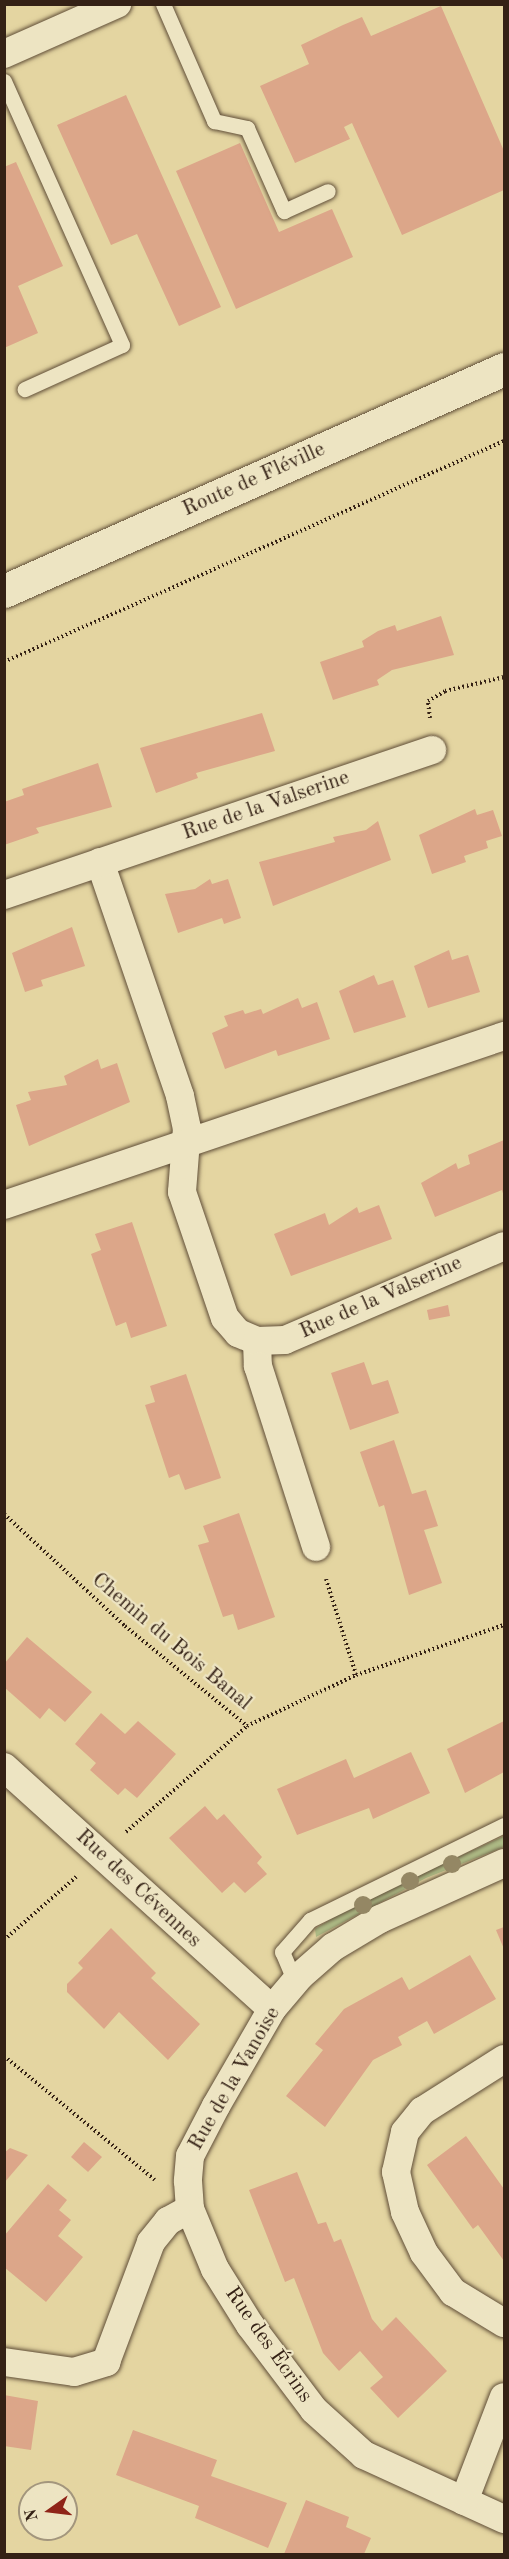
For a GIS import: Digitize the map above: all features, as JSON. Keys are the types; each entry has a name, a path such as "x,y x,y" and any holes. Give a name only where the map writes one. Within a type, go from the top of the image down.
{"street":[{"path":"4,54 117,4"},
{"name":"Route de Fléville","path":"4,591 504,369"},
{"name":"Rue de la Valserine","path":"4,895 432,750"},
{"path":"100,862 180,1096 187,1142 182,1192 225,1318 238,1333 256,1341 258,1366 316,1547"},
{"path":"4,1205 504,1036"},
{"name":"Rue de la Valserine","path":"256,1341 285,1340 504,1246"},
{"name":"Rue des Cévennes","path":"4,1767 272,2009"},
{"name":"Rue de la Vanoise","path":"190,2209 190,2156 272,2009 295,1982 333,1947 381,1919 504,1863"},
{"path":"504,2059 422,2111 405,2132 396,2172 405,2212 424,2253 453,2292 504,2323"},
{"path":"4,2362 74,2372 106,2362 151,2242 168,2221 190,2209"},
{"name":"Rue des Écrins","path":"190,2209 215,2269 250,2325 314,2410 364,2455 504,2519"},
{"path":"464,2502 504,2397"}],"lane":[{"path":"163,4 214,121 247,128 284,211 328,191"},
{"path":"4,81 122,345 25,388"},
{"path":"295,1982 282,1952 310,1920 504,1825"}],"path":[{"path":"4,662 504,441"},
{"path":"432,750 428,701 445,691 504,677"},
{"name":"Chemin du Bois Banal","path":"4,1514 125,1626 247,1726 356,1675 504,1624"},
{"path":"316,1547 356,1675"},
{"path":"4,2056 190,2209"}],"green space":[{"path":"504,1836 504,1847 426,1878 316,1937 315,1929 353,1905"}],"building":[{"path":"441,6 504,151 504,190 402,235 352,123 344,127 350,139 295,163 260,86 309,64 301,45 343,25 362,17 371,36"},
{"path":"126,95 221,307 179,326 137,234 111,245 57,125"},
{"path":"240,143 279,232 332,209 353,257 236,309 176,171"},
{"path":"16,162 63,266 18,286 38,333 4,348 4,167"},
{"path":"441,616 454,655 392,670 377,680 379,685 333,700 320,662 364,647 362,641 378,631 395,625 397,631"},
{"path":"262,713 275,751 196,773 198,778 156,793 140,748"},
{"path":"98,763 112,807 36,828 39,833 4,845 4,802 24,795 22,789"},
{"path":"475,809 477,815 493,810 502,836 486,841 488,848 464,856 466,862 432,874 419,835"},
{"path":"378,821 391,860 273,906 259,862 335,842 333,837 366,830"},
{"path":"210,879 212,884 228,879 241,918 224,924 222,918 178,933 165,894 195,889"},
{"path":"72,927 85,966 41,980 43,986 25,992 12,953"},
{"path":"449,950 452,960 468,955 480,992 428,1008 414,966"},
{"path":"374,975 378,985 393,980 406,1017 354,1033 339,991"},
{"path":"298,998 302,1008 317,1002 330,1039 278,1056 276,1050 225,1069 212,1033 228,1026 224,1016 243,1010 245,1014 261,1009 263,1014"},
{"path":"98,1059 101,1069 117,1063 130,1102 29,1146 16,1105 31,1100 28,1092 67,1085 64,1076"},
{"path":"504,1140 504,1197 502,1190 435,1217 421,1183 456,1163 458,1169 470,1164 468,1155"},
{"path":"379,1205 392,1239 291,1276 274,1234 325,1213 329,1225 357,1207 359,1213"},
{"path":"132,1222 167,1326 131,1338 126,1322 116,1326 91,1254 101,1250 95,1234"},
{"path":"448,1305 450,1316 429,1320 427,1310"},
{"path":"364,1362 372,1385 388,1380 399,1413 350,1430 331,1373"},
{"path":"186,1374 221,1478 185,1490 179,1474 169,1478 145,1405 155,1402 150,1386"},
{"path":"394,1440 412,1494 426,1490 438,1526 424,1530 442,1583 409,1595 384,1505 379,1507 360,1452"},
{"path":"239,1513 275,1617 238,1630 233,1614 223,1617 198,1545 209,1542 203,1526"},
{"path":"27,1637 92,1692 65,1722 49,1708 40,1719 4,1687 4,1664"},
{"path":"101,1713 125,1734 138,1721 176,1754 137,1798 125,1788 118,1795 90,1770 96,1763 75,1744"},
{"path":"504,1721 504,1772 465,1793 447,1749"},
{"path":"411,1752 430,1793 373,1819 369,1808 297,1835 277,1789 346,1759 354,1778"},
{"path":"205,1806 217,1820 224,1814 262,1857 257,1863 267,1874 245,1893 234,1882 222,1893 169,1838"},
{"path":"504,1927 504,1949 496,1930"},
{"path":"111,1928 156,1973 151,1978 200,2024 168,2060 119,2012 104,2029 67,1992 67,1984 83,1968 78,1963"},
{"path":"470,1955 496,1999 434,2034 427,2021 398,2037 402,2045 373,2060 325,2127 286,2096 323,2050 315,2044 344,2009 402,1977 409,1990"},
{"path":"466,2136 504,2189 504,2261 478,2225 473,2229 427,2165"},
{"path":"84,2142 102,2157 88,2172 71,2157"},
{"path":"10,2148 28,2155 4,2183 4,2153"},
{"path":"297,2172 318,2224 326,2222 334,2242 341,2239 372,2319 382,2331 396,2317 447,2371 398,2418 370,2388 383,2377 360,2351 339,2371 323,2353 294,2278 285,2282 249,2190"},
{"path":"48,2184 67,2200 59,2210 71,2220 58,2236 83,2257 46,2302 4,2267 4,2236"},
{"path":"4,2395 38,2401 31,2450 4,2446"},
{"path":"133,2430 217,2460 211,2476 287,2503 268,2548 195,2518 199,2506 116,2475"},
{"path":"306,2500 349,2517 346,2527 371,2538 364,2554 284,2554"}]}
